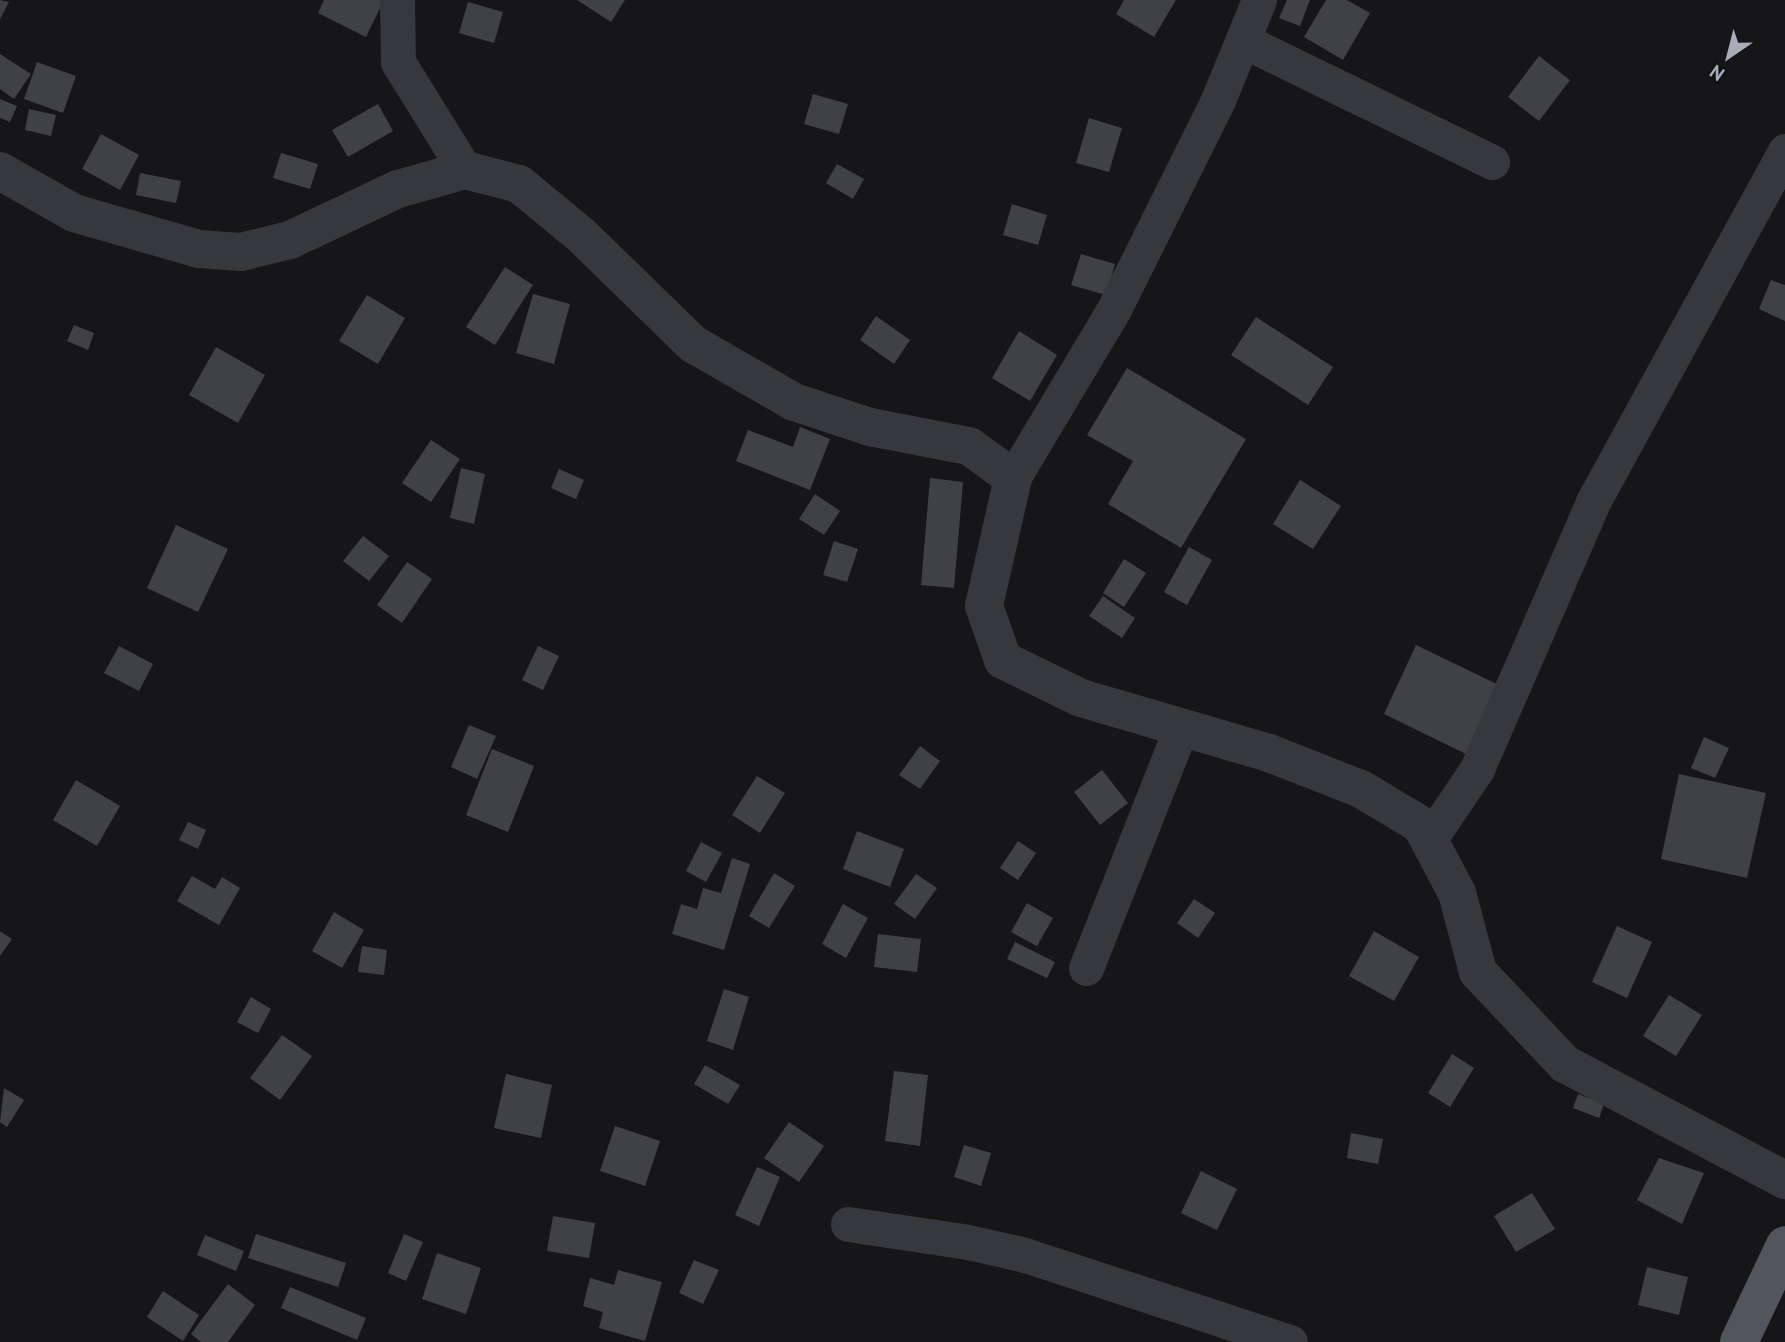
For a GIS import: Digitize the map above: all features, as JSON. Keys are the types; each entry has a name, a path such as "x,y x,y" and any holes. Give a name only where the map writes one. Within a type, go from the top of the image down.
{"main road":[{"path":"1739,1342 1785,1245"}],"street":[{"path":"397,0 398,62 465,170"},
{"path":"1259,0 1244,41 1114,309 1013,478 984,606 1003,660 1081,698 1269,753 1361,789 1422,825 1457,893 1478,972 1565,1064 1785,1180"},
{"path":"1244,41 1492,162"},
{"path":"1429,840 1477,769 1594,500 1785,151"},
{"path":"0,171 74,213 198,249 241,252 289,240 398,189 465,170 519,184 582,236 694,344 793,402 870,427 969,446 1013,478"},
{"path":"1086,968 1181,728"},
{"path":"848,1224 968,1242 1026,1255 1290,1342"}],"building":[{"path":"0,0 9,2 0,19"},
{"path":"324,0 384,0 366,37 318,13"},
{"path":"577,0 625,0 611,22"},
{"path":"1124,0 1176,0 1154,37 1116,14"},
{"path":"1287,0 1310,0 1300,26 1279,18"},
{"path":"1326,0 1347,0 1370,13 1343,60 1304,37"},
{"path":"468,2 503,12 494,43 459,33"},
{"path":"0,54 31,74 14,99 0,89"},
{"path":"1539,56 1570,80 1539,121 1508,97"},
{"path":"37,62 76,76 63,113 24,99"},
{"path":"813,94 848,104 839,134 804,124"},
{"path":"0,99 17,106 10,122 0,118"},
{"path":"378,104 393,131 348,157 332,130"},
{"path":"29,109 56,115 51,136 25,130"},
{"path":"1089,118 1122,128 1109,172 1076,163"},
{"path":"101,134 139,155 120,190 82,169"},
{"path":"281,153 318,164 310,189 273,178"},
{"path":"837,164 864,179 853,199 826,183"},
{"path":"140,173 181,181 176,203 136,195"},
{"path":"1012,204 1047,215 1038,245 1003,235"},
{"path":"1081,254 1115,264 1106,295 1071,285"},
{"path":"505,267 533,285 495,345 466,327"},
{"path":"1771,280 1785,285 1785,321 1759,309"},
{"path":"533,294 570,304 554,364 516,353"},
{"path":"367,295 405,318 378,364 339,341"},
{"path":"876,316 910,340 894,364 860,340"},
{"path":"1256,317 1333,367 1308,405 1231,355"},
{"path":"74,325 94,333 88,350 67,341"},
{"path":"1019,331 1057,355 1030,401 992,378"},
{"path":"216,347 265,375 238,423 189,395"},
{"path":"1127,368 1246,439 1181,548 1108,504 1133,461 1087,435"},
{"path":"800,427 830,439 810,490 736,461 748,430 793,447"},
{"path":"431,440 460,459 431,502 402,483"},
{"path":"461,468 485,474 474,524 450,518"},
{"path":"559,469 584,480 576,499 551,488"},
{"path":"930,478 963,482 954,588 921,585"},
{"path":"1300,480 1341,506 1313,549 1273,524"},
{"path":"815,494 840,511 824,535 799,519"},
{"path":"176,525 228,549 198,612 147,588"},
{"path":"363,536 389,556 369,581 343,561"},
{"path":"834,541 858,549 847,582 823,575"},
{"path":"1189,547 1212,560 1187,605 1164,592"},
{"path":"1124,559 1146,573 1124,607 1103,593"},
{"path":"407,562 432,579 402,623 377,605"},
{"path":"1103,596 1135,618 1122,638 1089,616"},
{"path":"1416,645 1503,687 1470,756 1384,714"},
{"path":"119,646 153,664 139,691 104,673"},
{"path":"538,646 559,656 543,690 522,680"},
{"path":"469,725 496,736 477,779 451,767"},
{"path":"1704,737 1729,748 1715,778 1691,768"},
{"path":"920,746 940,761 920,789 899,775"},
{"path":"492,749 534,766 508,832 466,815"},
{"path":"1102,770 1128,803 1100,825 1074,792"},
{"path":"1679,774 1766,793 1747,878 1661,859"},
{"path":"757,776 785,793 760,833 732,815"},
{"path":"76,780 120,806 97,846 53,820"},
{"path":"188,822 206,830 198,849 179,840"},
{"path":"857,831 904,849 890,887 843,869"},
{"path":"1018,841 1036,853 1018,880 1000,868"},
{"path":"701,842 722,853 706,882 686,871"},
{"path":"732,858 750,864 724,950 672,934 681,904 697,909 703,888 721,893"},
{"path":"774,873 795,886 769,928 749,916"},
{"path":"916,874 937,888 915,919 894,904"},
{"path":"192,876 215,889 222,877 240,888 219,925 177,901"},
{"path":"1194,899 1215,913 1198,938 1177,923"},
{"path":"1027,903 1053,918 1037,946 1011,932"},
{"path":"843,904 868,918 846,958 822,944"},
{"path":"334,912 364,930 342,968 312,951"},
{"path":"1617,926 1652,942 1627,998 1592,982"},
{"path":"0,931 12,939 0,956"},
{"path":"1374,931 1419,957 1394,1001 1349,976"},
{"path":"878,934 921,939 917,972 874,967"},
{"path":"1015,942 1055,962 1047,978 1007,959"},
{"path":"362,946 387,950 384,975 358,972"},
{"path":"724,989 749,997 733,1050 707,1041"},
{"path":"1669,995 1702,1015 1676,1056 1643,1036"},
{"path":"251,997 271,1009 258,1033 237,1022"},
{"path":"282,1035 312,1056 280,1100 250,1078"},
{"path":"1452,1054 1474,1068 1450,1107 1428,1093"},
{"path":"705,1065 740,1085 728,1104 694,1084"},
{"path":"894,1071 928,1075 920,1146 885,1141"},
{"path":"506,1074 552,1085 541,1138 494,1128"},
{"path":"4,1088 24,1100 7,1127 0,1122"},
{"path":"1578,1094 1604,1104 1599,1118 1573,1108"},
{"path":"789,1122 824,1146 799,1182 764,1158"},
{"path":"615,1126 660,1141 645,1186 600,1171"},
{"path":"1351,1133 1383,1139 1378,1164 1347,1158"},
{"path":"964,1145 991,1153 981,1186 954,1177"},
{"path":"1659,1158 1704,1173 1682,1224 1637,1200"},
{"path":"757,1167 780,1177 759,1226 735,1215"},
{"path":"1201,1171 1237,1189 1217,1230 1181,1213"},
{"path":"1532,1193 1555,1229 1516,1252 1494,1216"},
{"path":"553,1216 595,1223 589,1258 547,1251"},
{"path":"256,1234 346,1263 338,1287 248,1258"},
{"path":"404,1234 423,1242 406,1281 388,1273"},
{"path":"205,1235 244,1251 236,1271 197,1255"},
{"path":"437,1253 481,1268 466,1314 422,1299"},
{"path":"694,1260 719,1270 703,1304 679,1293"},
{"path":"1647,1267 1688,1277 1679,1315 1638,1305"},
{"path":"618,1270 662,1282 645,1341 599,1328 603,1312 583,1306 590,1278 614,1285"},
{"path":"228,1284 255,1305 228,1342 201,1342 191,1334"},
{"path":"290,1287 366,1318 357,1340 281,1308"},
{"path":"163,1291 199,1315 183,1341 147,1317"}]}
